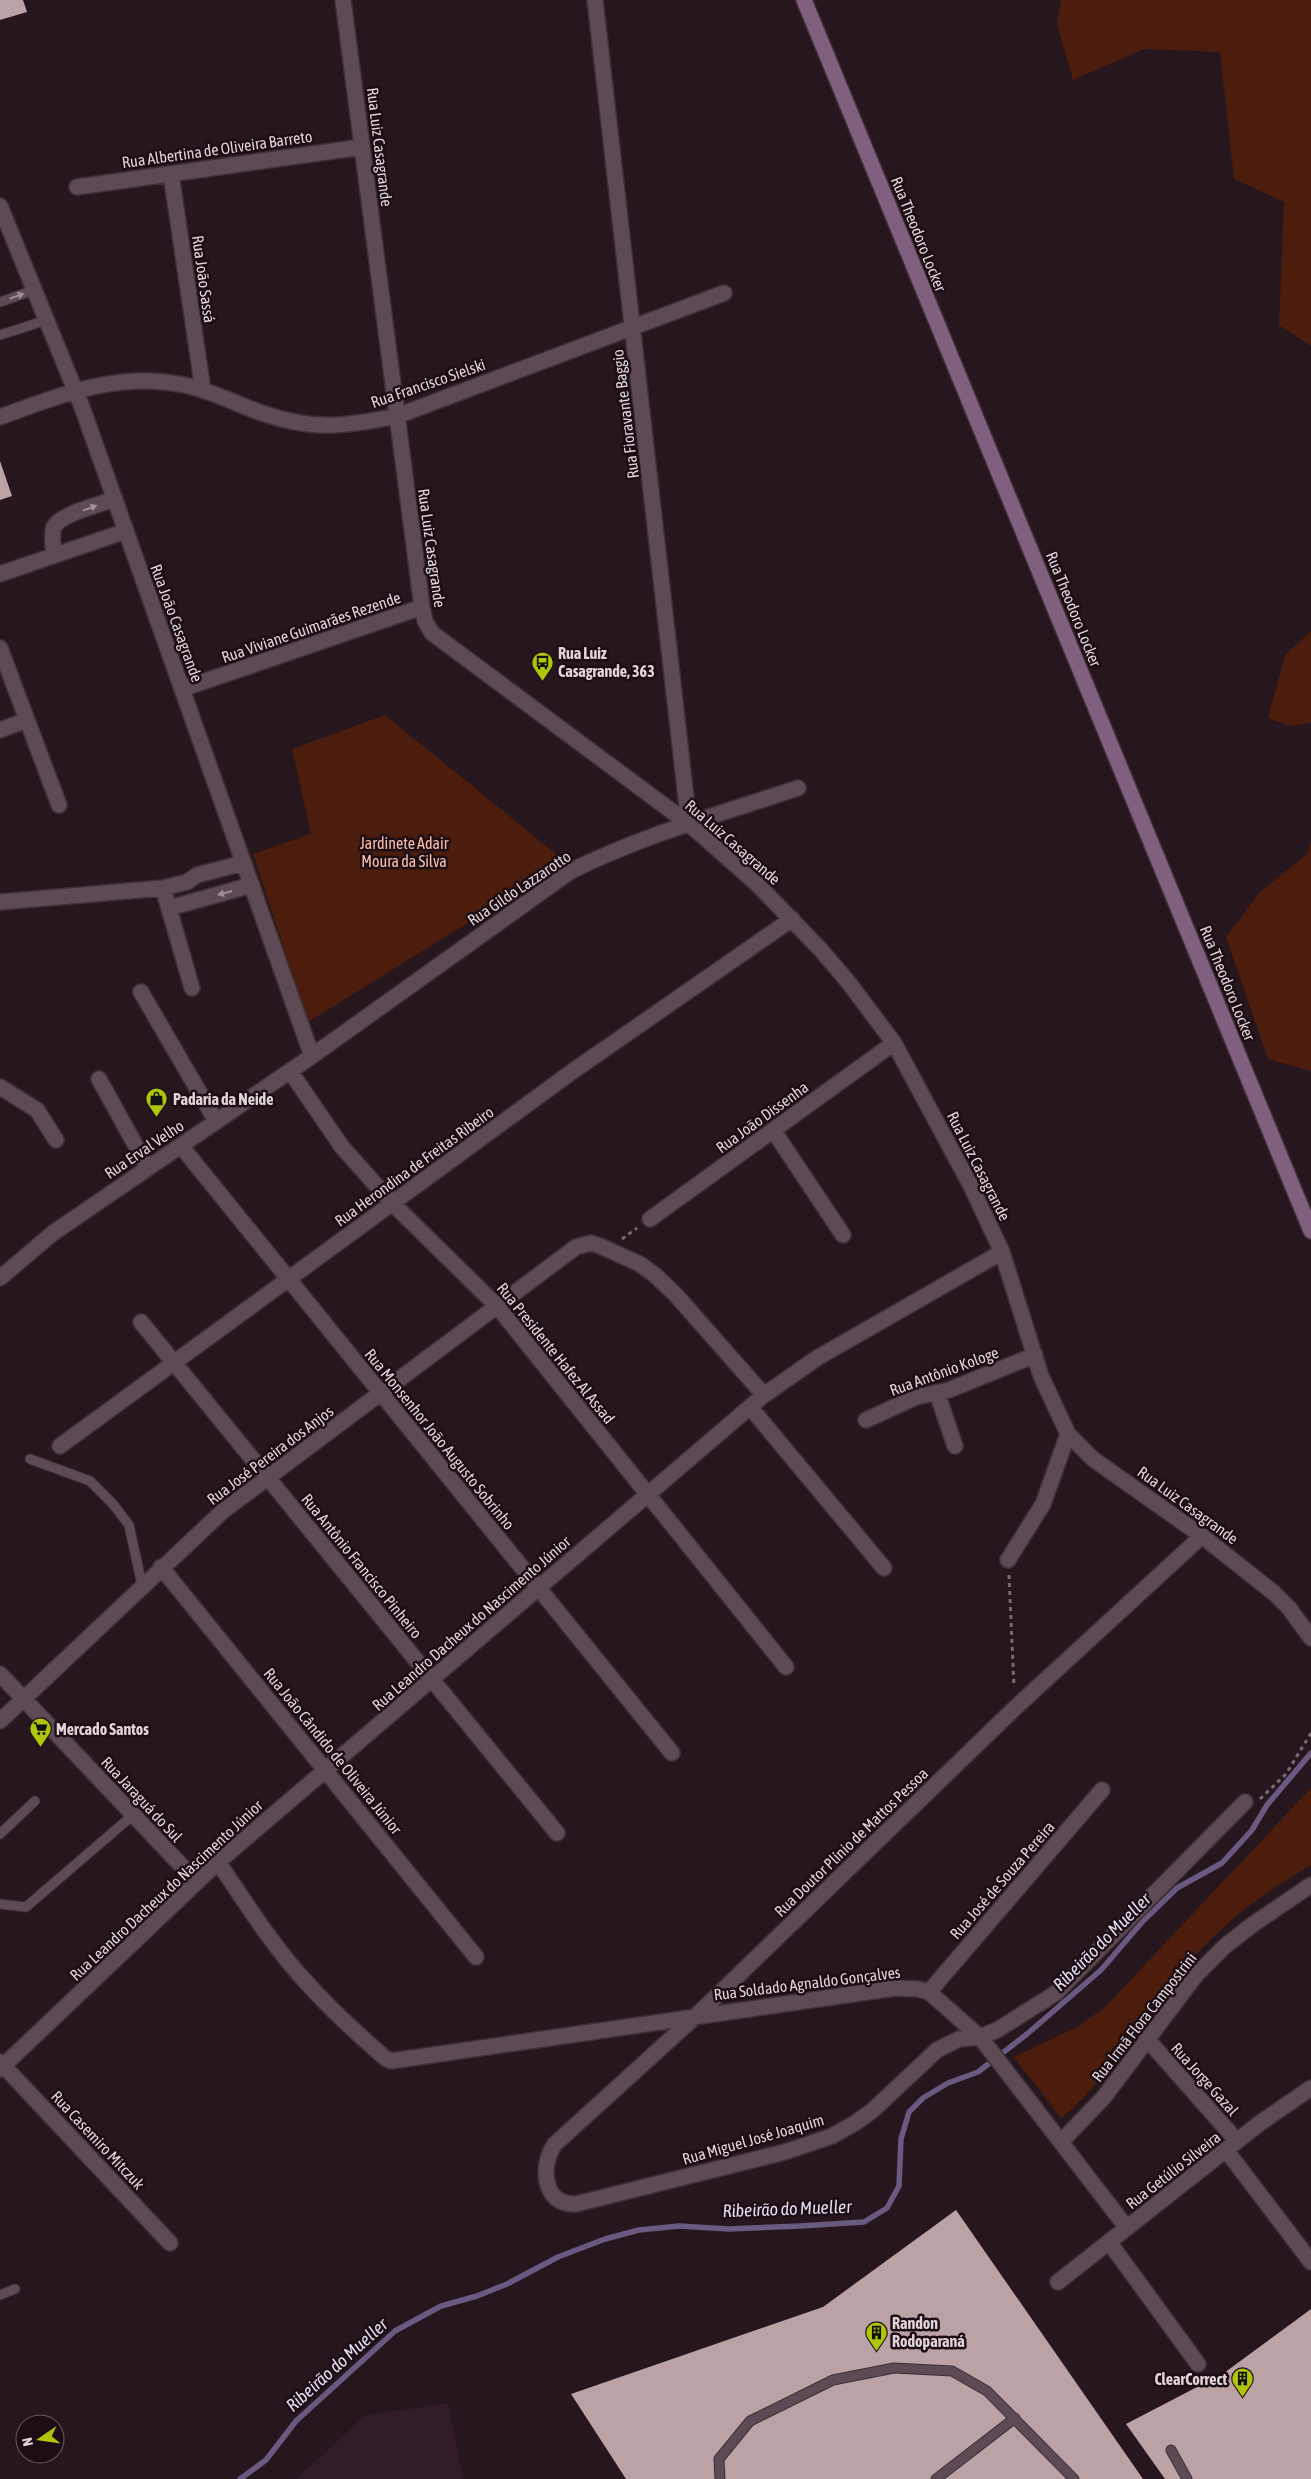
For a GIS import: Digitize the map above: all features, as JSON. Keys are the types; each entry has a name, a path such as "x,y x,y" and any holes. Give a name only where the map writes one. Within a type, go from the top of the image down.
{"main road":[{"name":"Rua Theodoro Locker","path":"804,0 1311,1231"}],"street":[{"name":"Rua Luiz Casagrande","path":"343,0 422,608 425,621 432,634 689,824 757,884 792,919 849,983 894,1043 971,1186 1002,1252 1049,1395 1068,1434 1093,1459 1202,1536 1274,1593 1289,1608 1311,1638"},
{"name":"Rua Fioravante Baggio","path":"595,0 689,824"},
{"name":"Rua Albertina de Oliveira Barreto","path":"77,187 362,147"},
{"name":"Rua João Sassá","path":"171,174 203,390"},
{"name":"Rua João Casagrande","path":"0,206 76,390 312,1056"},
{"name":"Rua Francisco Sielski","path":"0,417 76,390 116,382 142,382 184,385 203,390 260,412 312,426 361,423 397,416 724,293"},
{"path":"54,555 53,529 57,523 65,517 115,499"},
{"path":"0,574 126,531"},
{"name":"Rua Viviane Guimarães Rezende","path":"182,689 422,608"},
{"path":"0,648 59,805"},
{"path":"0,730 27,720"},
{"name":"Rua Gildo Lazzarotto","path":"312,1056 565,875 598,859 689,824 798,788"},
{"path":"0,902 163,888 188,882 197,876 244,862"},
{"path":"169,908 252,885"},
{"path":"163,888 192,988"},
{"name":"Rua Herondina de Freitas Ribeiro","path":"60,1446 573,1071 792,919"},
{"path":"141,992 216,1121"},
{"name":"Rua João Dissenha","path":"650,1219 894,1043"},
{"name":"Rua Erval Velho","path":"0,1278 53,1233 312,1056"},
{"name":"Rua Presidente Hafez Al Assad","path":"290,1071 342,1147 392,1203 497,1306 786,1667"},
{"path":"99,1079 148,1168"},
{"path":"0,1087 37,1110 56,1140"},
{"path":"773,1130 843,1235"},
{"name":"Rua Monsenhor João Augusto Sobrinho","path":"181,1146 672,1753"},
{"name":"Rua José Pereira dos Anjos","path":"0,1721 161,1567 223,1511 497,1306 584,1244 608,1249"},
{"path":"608,1249 640,1264 656,1276 675,1294 764,1395"},
{"name":"Rua Leandro Dacheux do Nascimento Júnior","path":"1,2066 218,1862 750,1406 816,1358 1002,1252"},
{"name":"Rua Antônio Francisco Pinheiro","path":"141,1322 557,1833"},
{"name":"Rua Antônio Kologe","path":"866,1420 916,1397 937,1393 1035,1355"},
{"path":"937,1393 955,1446"},
{"path":"750,1406 884,1568"},
{"path":"1008,1560 1043,1504 1068,1434"},
{"name":"Rua Doutor Plínio de Mattos Pessoa","path":"547,2184 545,2163 548,2153 555,2144 698,2015 1015,1708 1202,1536"},
{"name":"Rua João Cândido de Oliveira Júnior","path":"161,1567 476,1957"},
{"name":"Rua Jaraguá do Sul","path":"0,1674 197,1882"},
{"name":"Rua José de Souza Pereira","path":"929,1992 1102,1790"},
{"name":"Rua Miguel José Joaquim","path":"547,2184 559,2201 576,2204 808,2145 855,2123 937,2050 959,2038 980,2037 1011,2022 1056,1993 1244,1802"},
{"name":"Rua Soldado Agnaldo Gonçalves","path":"218,1862 283,1955 306,1983 385,2058 399,2061 698,2015 895,1988 918,1989 929,1992"},
{"name":"Rua Irmã Flora Campostrini","path":"1061,2142 1091,2112 1196,1975 1224,1947 1252,1925 1311,1885"},
{"path":"929,1992 980,2037 1127,2228"},
{"name":"Rua Jorge Gazal","path":"1147,2039 1232,2146 1311,2262"},
{"name":"Rua Casemiro Mitczuk","path":"1,2066 170,2243"},
{"name":"Rua Getúlio Silveira","path":"1058,2282 1232,2146 1311,2088"},
{"path":"1109,2242 1198,2364"}],"lane":[{"path":"0,302 34,290"},
{"path":"0,335 47,320"},
{"path":"30,1459 90,1481 113,1504 129,1525 142,1585"},
{"path":"0,1834 35,1801"},
{"path":"0,1904 26,1907 133,1814"},
{"path":"0,2295 15,2289"},
{"path":"720,2479 719,2459 750,2421 833,2380 894,2368 952,2371 988,2391 1074,2479"},
{"path":"936,2479 1015,2418"},
{"path":"1171,2450 1187,2479"}],"path":[{"path":"608,1249 650,1219"},
{"path":"1008,1560 1015,1708"},
{"path":"1244,1802 1256,1801 1264,1797 1286,1774 1311,1734"}],"shaded area":[{"path":"448,2403 463,2479 296,2479 365,2416"}],"green space":[{"path":"1061,0 1311,0 1311,346 1279,325 1284,202 1234,179 1220,52 1144,49 1073,80 1057,24"},
{"path":"1311,631 1311,723 1291,726 1268,718 1285,655"},
{"name":"Jardinete Adair Moura da Silva","path":"385,715 566,862 308,1022 253,854 311,834 292,749"},
{"path":"1311,842 1311,1071 1268,1059 1226,937 1260,892 1307,854"},
{"path":"1311,1788 1311,1865 1272,1889 1244,1910 1201,1949 1150,2008 1087,2094 1061,2118 1014,2057 1079,2026 1104,2008"}],"building":[{"path":"0,0 23,0 27,12 0,20"},
{"path":"0,461 12,496 0,500"},
{"name":"Randon Rodoparaná","path":"956,2210 1143,2479 626,2479 571,2394 823,2307"},
{"name":"ClearCorrect","path":"1311,2309 1311,2479 1165,2479 1126,2424 1224,2373"}],"waterway":[{"name":"Ribeirão do Mueller","path":"240,2479 266,2460 296,2421 395,2331 441,2306 477,2296 507,2284 558,2257 605,2239 639,2230 679,2226 729,2229 864,2222 887,2208 899,2186 901,2139 909,2112 923,2098 948,2083 978,2072 1027,2034 1101,1970 1143,1921 1177,1888 1222,1863 1252,1830 1267,1805 1311,1753"}],"place":[{"name":"Rua Luiz Casagrande, 363","path":"542,681"},
{"name":"Padaria da Neide","path":"157,1118"},
{"name":"Mercado Santos","path":"40,1748"},
{"name":"Randon Rodoparaná","path":"876,2351"},
{"name":"ClearCorrect","path":"1243,2398"}]}
